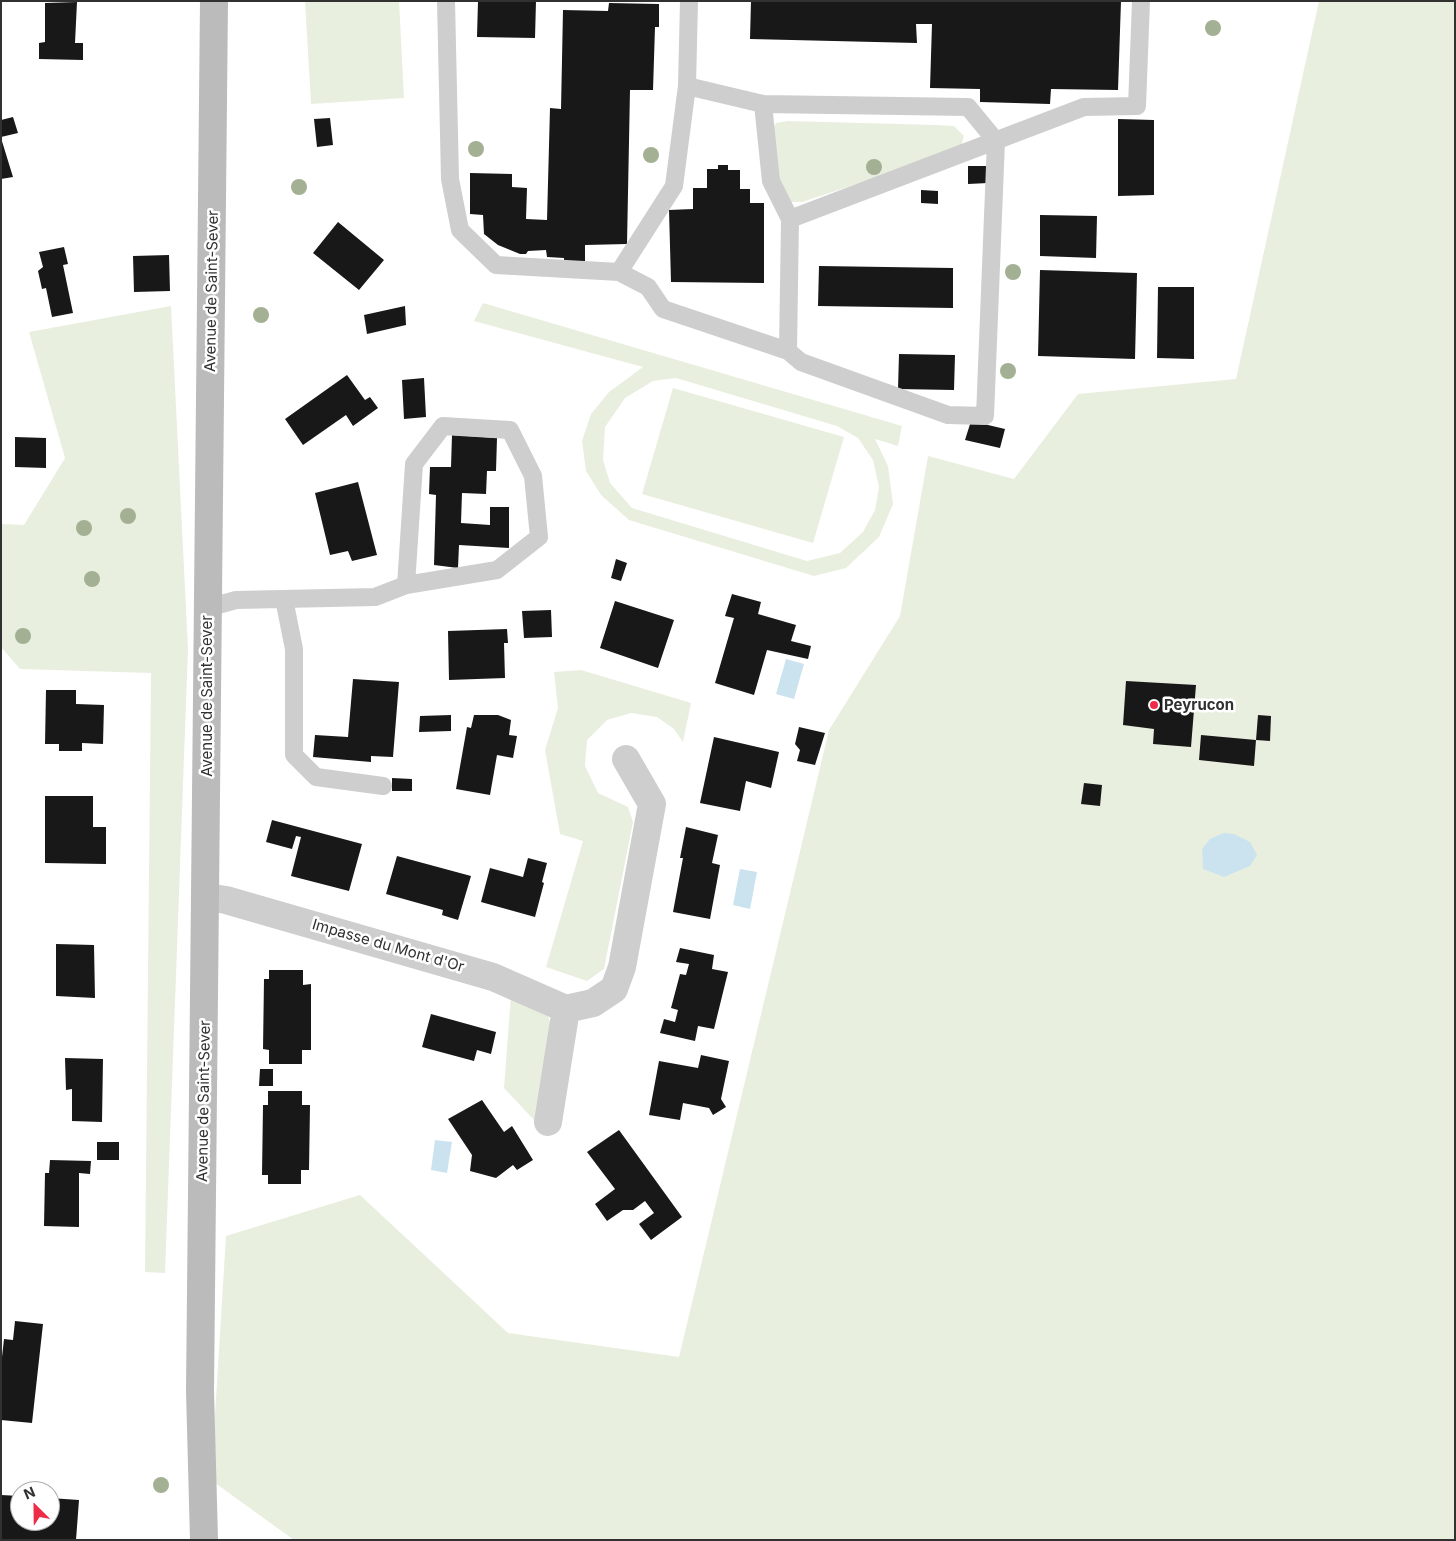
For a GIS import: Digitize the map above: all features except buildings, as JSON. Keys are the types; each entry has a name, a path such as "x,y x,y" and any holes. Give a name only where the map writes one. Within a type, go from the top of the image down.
{"main road":[{"name":"Avenue de Saint-Sever","path":"192,1540 200,1391 207,897 207,608 214,1"},
{"name":"Avenue de Saint-Sever","path":"200,1391 204,1540"}],"street":[{"path":"548,1122 566,1009 593,1003 614,989 622,967 652,804 626,759"},
{"name":"Impasse du Mont d'Or","path":"207,897 252,907 493,977 566,1009"}],"lane":[{"path":"446,1 450,179 460,230 496,265 619,272 648,286 662,309 788,351 801,362 948,415 985,416 996,140 968,107 763,104 687,86"},
{"path":"619,272 674,186 687,86 689,1"},
{"path":"790,219 1084,108 1137,106 1141,1"},
{"path":"763,104 771,181 790,219 788,351"},
{"path":"207,608 229,601 375,597 406,585 497,570 539,537 533,476 510,430 443,426 414,464 406,585"},
{"path":"284,599 294,649 294,755 316,777 382,786"}],"green space":[{"path":"305,1 399,1 404,98 311,104"},
{"path":"1319,1 1455,1 1455,1540 294,1540 211,1480 226,1236 360,1195 508,1333 679,1357 829,730 900,616 928,456 1014,479 1078,394 1236,379"},
{"path":"788,121 954,126 964,136 960,150 802,202 789,202 780,184 770,136 776,123"},
{"path":"483,303 902,426 898,446 875,439 888,466 893,504 879,537 846,568 814,576 629,520 601,495 586,471 582,441 591,414 609,392 643,367 474,321","holes":["676,378 837,426 858,438 873,460 879,487 875,510 863,532 840,553 807,561 632,508 610,483 603,460 605,427 625,398 653,381"]},
{"path":"171,306 188,649 165,1273 145,1272 151,673 20,669 1,647 1,524 24,525 65,458 29,332"},
{"path":"673,388 844,437 813,543 642,494"},
{"path":"581,670 691,703 683,742 674,729 657,717 631,713 607,720 587,740 585,766 598,793 628,807 633,822 604,969 587,981 546,967 583,841 560,834 545,750 558,708 554,672"},
{"path":"511,995 548,1016 555,1034 535,1121 504,1088"}],"water":[{"path":"786,659 804,664 794,699 776,694"},
{"path":"1223,833 1234,834 1250,842 1257,855 1250,866 1224,877 1203,869 1202,849 1210,839"},
{"path":"740,869 757,872 750,909 733,905"},
{"path":"435,1140 452,1142 447,1173 431,1170"}],"place":[{"name":"Peyrucon","path":"1154,705"}]}
